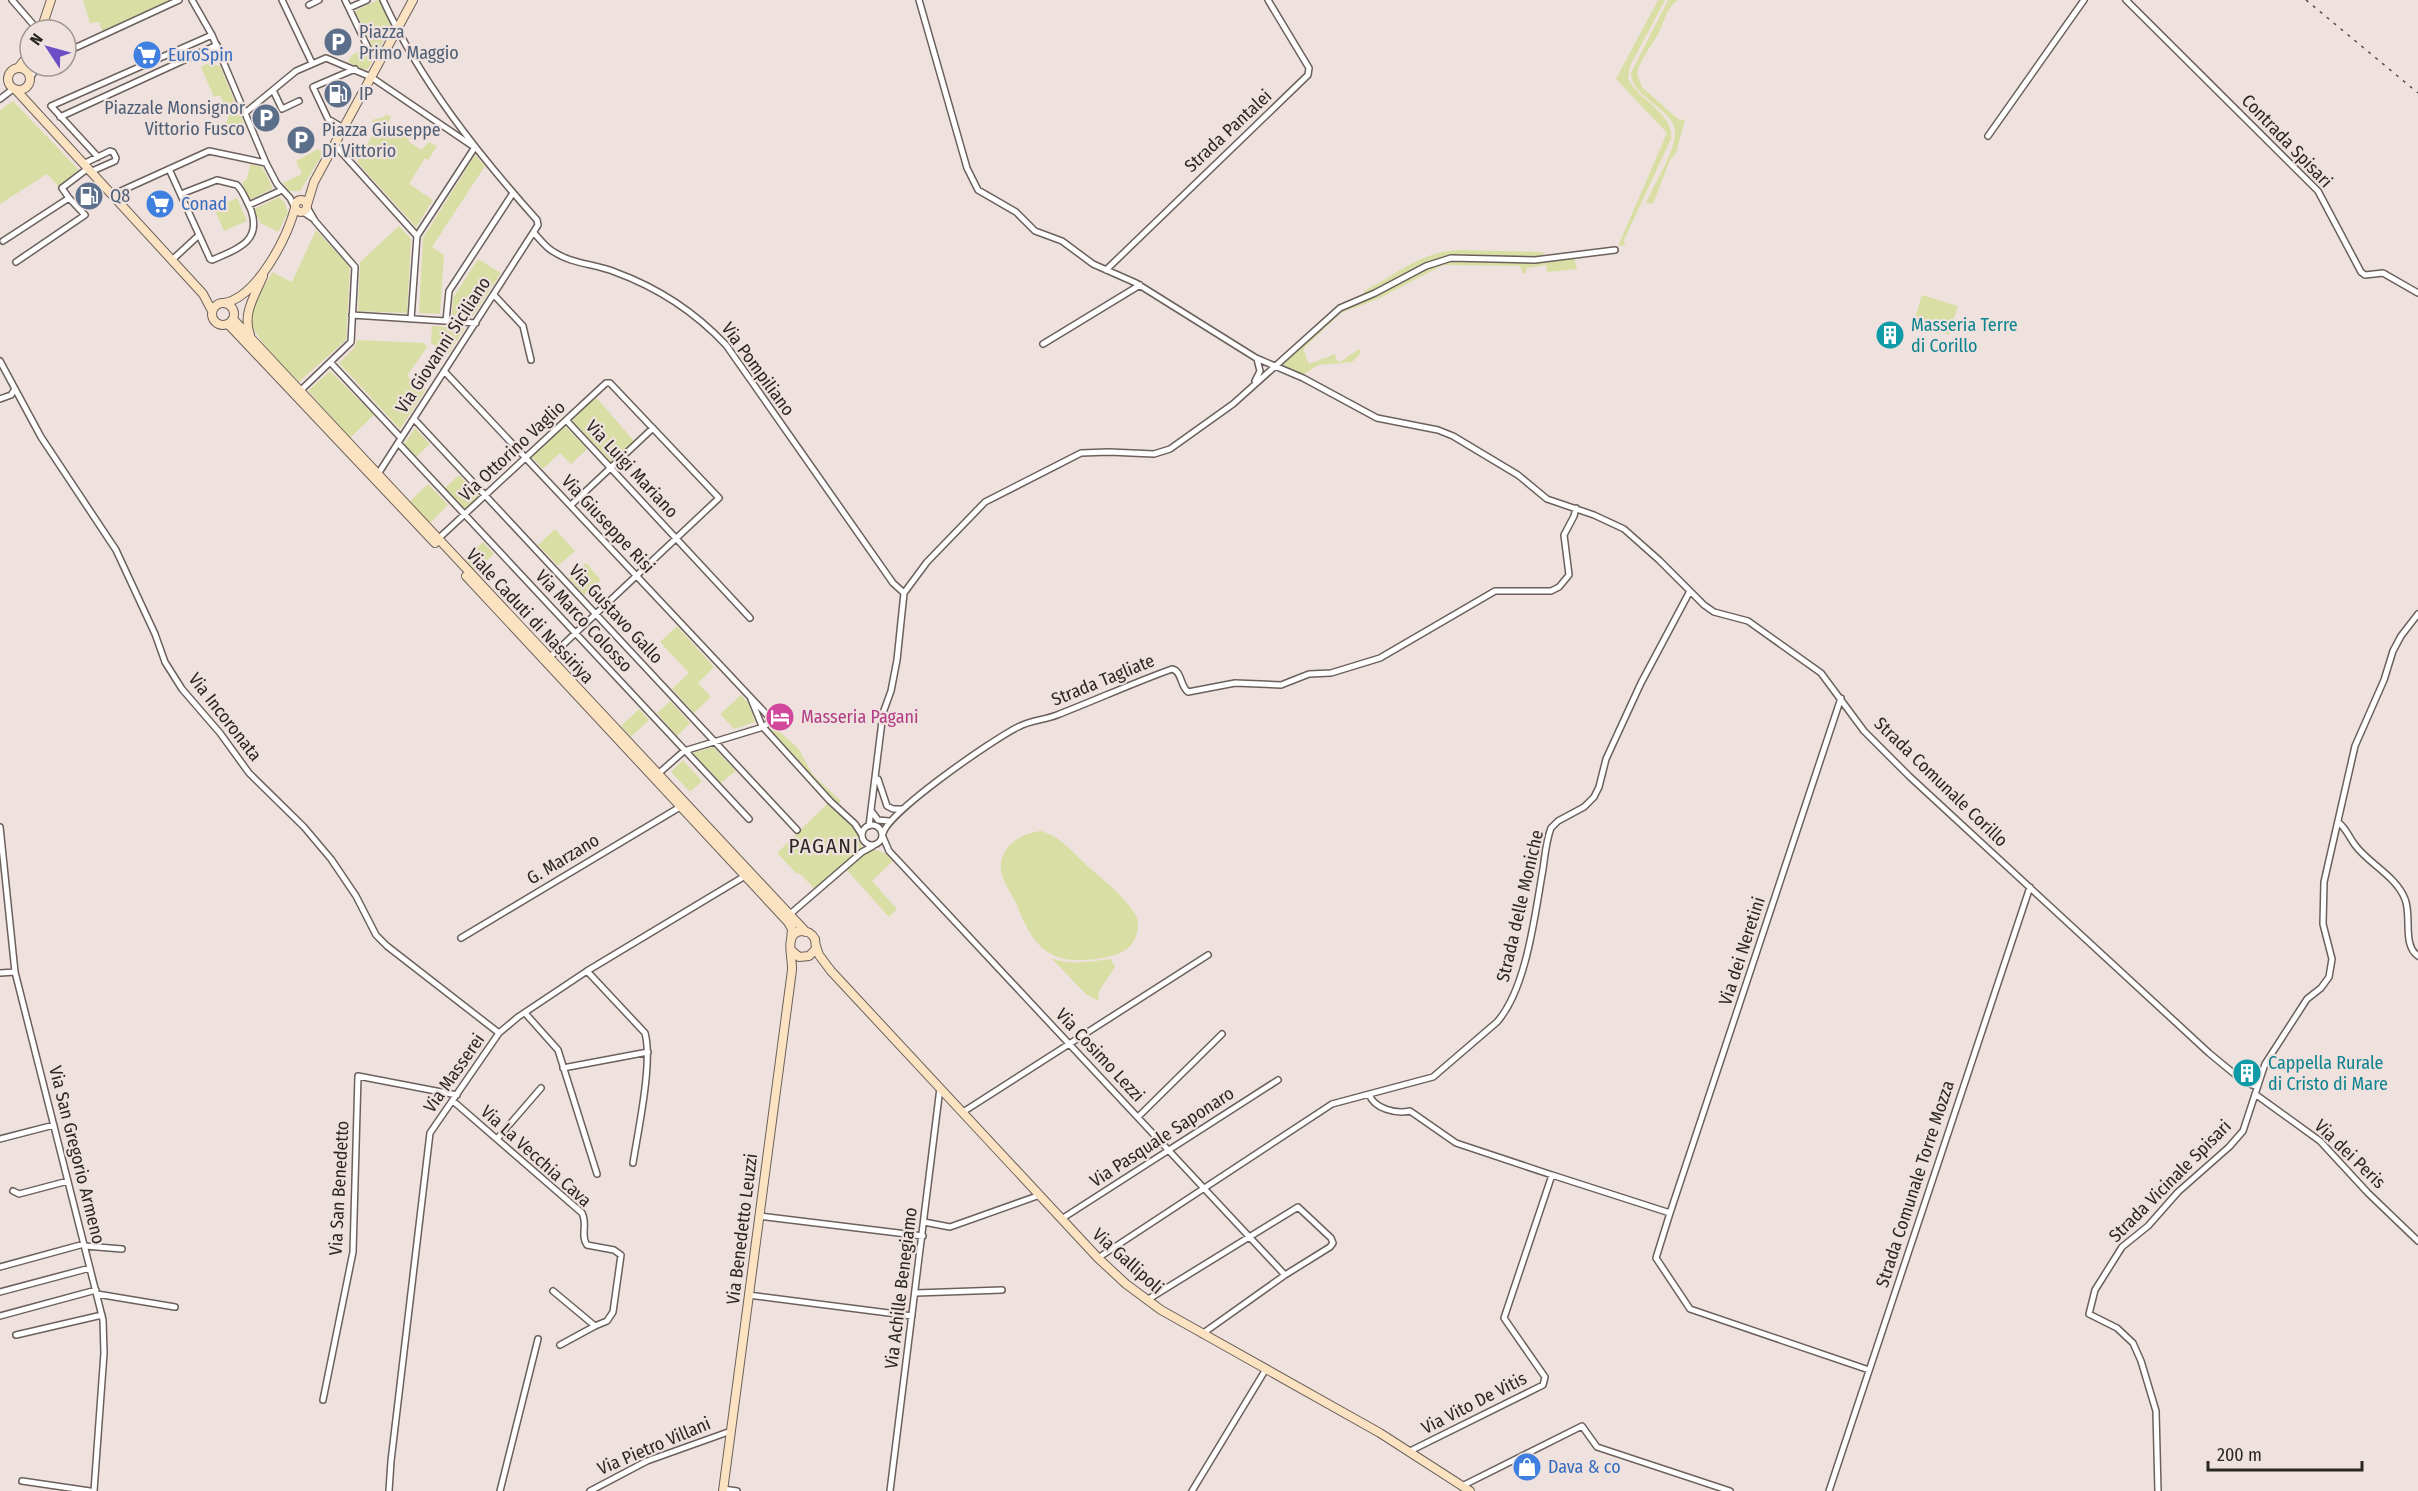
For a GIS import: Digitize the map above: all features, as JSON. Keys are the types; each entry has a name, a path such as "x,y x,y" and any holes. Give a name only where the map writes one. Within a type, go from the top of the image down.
{"main road":[{"path":"44,18 51,0"},
{"path":"254,341 246,320 249,307 266,270 413,0"},
{"path":"0,75 18,74"},
{"path":"0,75 204,294 213,319 218,324 232,318"},
{"path":"12,87 8,76 18,75"},
{"path":"12,87 23,90 23,78"},
{"path":"24,78 36,112"},
{"path":"232,318 238,298 266,270"},
{"path":"204,294 230,306 232,318"},
{"path":"212,311 221,303 238,298"},
{"name":"Viale Caduti di Nassiriya","path":"232,318 806,932"},
{"name":"Viale Caduti di Nassiriya","path":"232,318 788,922 792,929 790,940"},
{"path":"791,950 790,940 797,933 806,932"},
{"name":"Via Gallipoli","path":"806,932 813,936 819,955 831,971 1041,1194 1098,1258 1146,1300 1410,1451 1470,1491"},
{"path":"792,970 804,957 813,953 816,946"},
{"name":"Via Gallipoli","path":"791,950 796,956 817,960 831,971"},
{"name":"Via Benedetto Leuzzi","path":"723,1490 792,970 791,950"}],"street":[{"path":"12,0 29,18"},
{"path":"78,46 179,0"},
{"path":"192,0 217,45 277,184 315,221 355,266 350,343 300,391"},
{"path":"282,0 312,63"},
{"path":"309,5 319,0"},
{"path":"345,0 369,50 382,57"},
{"path":"349,8 367,0"},
{"path":"383,0 419,67 475,147 537,220 538,225 534,233"},
{"name":"Strada Comunale Corillo","path":"919,0 967,168 975,187 984,195 1016,212 1035,231 1062,241 1082,257 1140,285 1273,367 1303,378 1377,417 1438,430 1466,442 1518,475 1547,499 1576,508 1624,529 1714,612 1748,621 1821,673 1872,740 2209,1053 2243,1081 2257,1087"},
{"name":"Strada Pantalei","path":"1106,270 1308,75 1309,68 1268,0"},
{"path":"1988,135 2084,0"},
{"name":"Contrada Spisari","path":"2126,0 2318,191 2361,272 2365,275 2383,273 2418,293"},
{"path":"98,157 51,106 212,35"},
{"path":"60,117 217,45"},
{"path":"245,113 296,71 326,58 370,76 475,147"},
{"path":"147,63 153,75"},
{"path":"343,128 328,119 313,87 355,69"},
{"path":"97,85 103,97"},
{"path":"0,99 12,87"},
{"path":"273,90 282,109 299,100"},
{"path":"334,144 417,236"},
{"path":"411,319 417,236 475,147"},
{"path":"16,262 85,215 62,188 87,169 98,157 110,151 116,158 115,161 87,169"},
{"path":"112,195 214,151 266,163"},
{"path":"169,169 210,259 240,247 249,238 255,223 240,187 220,180 210,181 181,194"},
{"path":"249,205 282,190"},
{"path":"446,321 449,291 513,193"},
{"path":"3,241 69,198"},
{"name":"Via Giovanni Siciliano","path":"378,474 534,233"},
{"name":"Via Pompiliano","path":"534,233 552,251 561,256 614,271 656,289 688,309 710,328 726,345 762,400 893,584 904,593"},
{"path":"172,260 199,235"},
{"path":"862,852 865,843 862,835 868,826 871,811 883,713 895,670 904,593 927,562 985,502 1081,453 1161,453 1186,439 1248,389 1340,308 1441,260 1462,258 1534,260 1615,250"},
{"path":"1043,344 1140,285"},
{"path":"494,295 523,326 531,360"},
{"path":"352,315 476,323"},
{"path":"1248,389 1260,370 1256,358"},
{"name":"Via Incoronata","path":"0,361 41,437 116,550 155,634 165,662 182,689 220,733 244,768 304,827 331,859 356,896 376,934 387,946 499,1033"},
{"name":"Via Marco Colosso","path":"330,362 465,515 748,819"},
{"name":"Via Giuseppe Risi","path":"444,371 750,698 766,712 771,722 762,726"},
{"name":"Via Ottorino Vaglio","path":"438,539 606,383 613,385 653,428"},
{"path":"0,399 11,395 15,389"},
{"name":"Via Gustavo Gallo","path":"414,419 797,830"},
{"name":"Via Luigi Mariano","path":"567,421 750,618"},
{"path":"549,658 719,498 653,428 571,505"},
{"name":"Strada Tagliate","path":"883,835 889,822 902,809 958,767 1018,727 1050,718 1172,669 1178,672 1188,692 1235,683 1281,686 1309,674 1331,673 1380,658 1495,591 1551,591 1569,575 1564,535 1576,508"},
{"name":"Strada delle Moniche","path":"1098,1258 1332,1104 1433,1077 1489,1030 1506,1012 1518,985 1526,955 1551,828 1558,821 1584,807 1594,797 1606,759 1641,683 1690,591"},
{"name":"Strada Vicinale Spisari","path":"2158,1491 2156,1411 2141,1361 2133,1343 2117,1328 2089,1314 2090,1303 2095,1290 2122,1247 2148,1226 2171,1200 2229,1147 2243,1131 2265,1064 2307,999 2325,983 2332,969 2324,924 2324,882 2355,746 2378,695 2393,651 2418,614"},
{"name":"Via Giuseppe Risi","path":"750,698 762,726 830,801 853,821 862,835"},
{"name":"Via dei Neretini","path":"1841,698 1656,1258 1690,1309 1869,1370"},
{"path":"658,774 684,751 762,726"},
{"path":"876,775 887,806 902,809"},
{"name":"G. Marzano","path":"461,938 680,807"},
{"path":"871,811 878,820 889,822"},
{"path":"789,915 883,835 871,811"},
{"name":"Via Giuseppe Risi","path":"853,821 868,826"},
{"path":"2338,822 2358,848 2403,894 2409,910 2410,944 2414,954 2418,956"},
{"path":"868,826 878,826"},
{"name":"Via San Gregorio Armeno","path":"0,827 15,972 102,1315 104,1353 92,1491"},
{"name":"Via Cosimo Lezzi","path":"883,835 893,856"},
{"path":"865,843 874,845"},
{"name":"Via Cosimo Lezzi","path":"874,845 893,856 1285,1275"},
{"name":"Via Masserei","path":"389,1491 430,1133 499,1033 525,1012 587,971 745,876"},
{"name":"Strada Comunale Torre Mozza","path":"1829,1491 2030,887"},
{"path":"963,1112 1208,955"},
{"path":"587,971 645,1034 648,1052 633,1163"},
{"path":"0,973 15,972"},
{"path":"525,1012 558,1050 597,1174"},
{"path":"1138,1117 1222,1034"},
{"path":"563,1068 648,1052"},
{"name":"Via San Benedetto","path":"323,1400 353,1252 358,1076 457,1095"},
{"name":"Via Pasquale Saponaro","path":"1063,1218 1278,1080"},
{"path":"497,1139 541,1088"},
{"name":"Via Achille Benegiamo","path":"890,1491 940,1088"},
{"path":"1369,1094 1370,1099 1380,1107 1403,1113 1410,1112 1456,1143 1670,1213"},
{"name":"Via dei Peris","path":"2255,1094 2320,1141 2368,1193 2418,1241"},
{"name":"Via La Vecchia Cava","path":"453,1101 582,1213 585,1222 584,1238 587,1245 593,1248 614,1250 621,1255 613,1312 607,1321 595,1326"},
{"path":"0,1138 54,1125"},
{"name":"Via Vito De Vitis","path":"1410,1451 1543,1385 1545,1377 1504,1318 1552,1175"},
{"path":"13,1191 19,1194 68,1181"},
{"path":"924,1222 950,1227 1041,1194"},
{"path":"1146,1300 1298,1207 1331,1238 1333,1243 1330,1247 1285,1275 1202,1334"},
{"path":"759,1216 923,1236"},
{"path":"0,1267 84,1245 122,1248"},
{"path":"0,1292 90,1268"},
{"path":"916,1293 1002,1290"},
{"path":"553,1291 595,1326 560,1345"},
{"path":"0,1316 96,1292 175,1307"},
{"path":"748,1295 912,1316"},
{"path":"15,1335 102,1315"},
{"path":"501,1491 538,1339"},
{"path":"1192,1491 1266,1369"},
{"path":"1462,1486 1582,1426 1597,1447 1730,1491"},
{"name":"Via Pietro Villani","path":"590,1491 647,1461 731,1431"},
{"path":"22,1481 92,1491"},
{"path":"723,1490 737,1491"}],"green space":[{"path":"83,0 172,0 102,31 99,22 90,23"},
{"path":"378,0 392,25 368,69 362,69 348,62 352,55 372,45 355,11"},
{"path":"1658,0 1665,0 1630,66 1628,78 1639,93 1662,114 1671,130 1671,139 1624,240 1625,245 1618,246 1667,133 1616,79"},
{"path":"1668,0 1678,0 1667,12 1660,31 1640,64 1637,74 1642,87 1678,119 1685,120 1676,153 1670,160 1653,204 1646,203 1669,156 1675,130 1667,115 1637,89 1631,73"},
{"path":"209,63 220,66 247,131 233,137 226,123 229,116 220,95 214,97 201,67"},
{"path":"13,101 78,169 77,175 59,187 47,174 0,204 0,110"},
{"path":"386,114 391,117 387,127 401,137 406,129 412,134 408,141 421,150 429,142 437,146 428,160 425,158 409,184 433,200 416,227 357,162 375,131 372,120 384,117"},
{"path":"318,149 323,153 300,191 289,191 283,183 302,174 296,161"},
{"path":"475,155 485,166 432,247 444,255 440,314 419,313 423,238"},
{"path":"250,164 262,167 273,188 252,199 249,198 242,183 247,179"},
{"path":"279,197 285,203 288,213 278,232 260,223 254,209"},
{"path":"237,198 247,221 224,231 214,208"},
{"path":"399,226 411,239 407,313 358,311 360,262"},
{"path":"316,230 350,267 346,340 299,382 257,335 251,319 256,301 272,272 292,282"},
{"path":"1447,251 1543,252 1545,256 1439,259 1328,316 1342,304 1365,294 1364,291 1422,258"},
{"path":"1574,257 1577,269 1547,272 1546,265 1526,268 1526,273 1523,274 1520,266 1443,265 1380,298 1341,313 1303,349 1309,364 1335,354 1336,360 1340,362 1359,349 1361,353 1352,362 1318,365 1301,376 1279,366 1341,309 1444,260"},
{"path":"478,259 501,273 473,316 452,315 453,298"},
{"path":"1922,295 1958,306 1949,335 1913,324"},
{"path":"432,326 465,328 448,354 431,343"},
{"path":"357,340 424,343 427,347 407,376 426,389 400,429 339,363 355,347"},
{"path":"330,371 374,415 350,438 308,391"},
{"path":"596,397 634,441 612,463 572,420"},
{"path":"565,426 587,449 571,464 560,453 543,469 532,457"},
{"path":"415,428 430,444 416,457 404,444"},
{"path":"459,475 479,496 465,509 445,488"},
{"path":"428,484 448,505 430,523 410,501"},
{"path":"555,529 575,551 558,566 538,545"},
{"path":"483,542 494,554 475,571 464,560"},
{"path":"586,563 601,580 584,595 569,578"},
{"path":"677,626 714,667 698,683 711,697 694,713 672,689 689,673 660,642"},
{"path":"741,695 749,704 755,722 734,729 720,714"},
{"path":"670,701 690,723 677,736 657,713"},
{"path":"639,709 649,720 631,737 621,726"},
{"path":"774,727 798,748 813,775 841,801 839,803 834,801 769,728"},
{"path":"713,747 736,771 721,783 693,753"},
{"path":"683,760 702,781 690,792 671,772"},
{"path":"827,804 857,830 862,848 815,889 777,853"},
{"path":"1041,831 1062,842 1131,907 1138,927 1132,943 1121,953 1106,958 1082,960 1057,957 1047,952 1032,936 1005,883 1001,866 1005,851 1011,844 1025,835"},
{"path":"873,849 887,854 893,861 872,881 897,909 889,917 846,869 866,851"},
{"path":"1051,958 1073,962 1111,959 1115,967 1099,991 1098,1001 1086,994"}],"railway":[{"path":"2306,0 2418,93"}],"place":[{"name":"Piazza Primo Maggio","path":"338,42"},
{"name":"EuroSpin","path":"147,55"},
{"name":"IP","path":"338,94"},
{"name":"Piazzale Monsignor Vittorio Fusco","path":"266,118"},
{"name":"Piazza Giuseppe Di Vittorio","path":"301,140"},
{"name":"Q8","path":"89,196"},
{"name":"Conad","path":"160,204"},
{"name":"Masseria Terre di Corillo","path":"1890,335"},
{"name":"Masseria Pagani","path":"780,717"},
{"name":"Cappella Rurale di Cristo di Mare","path":"2247,1073"},
{"name":"Dava & co","path":"1527,1467"}],"district":[{"name":"PAGANI","path":"824,846"}]}
